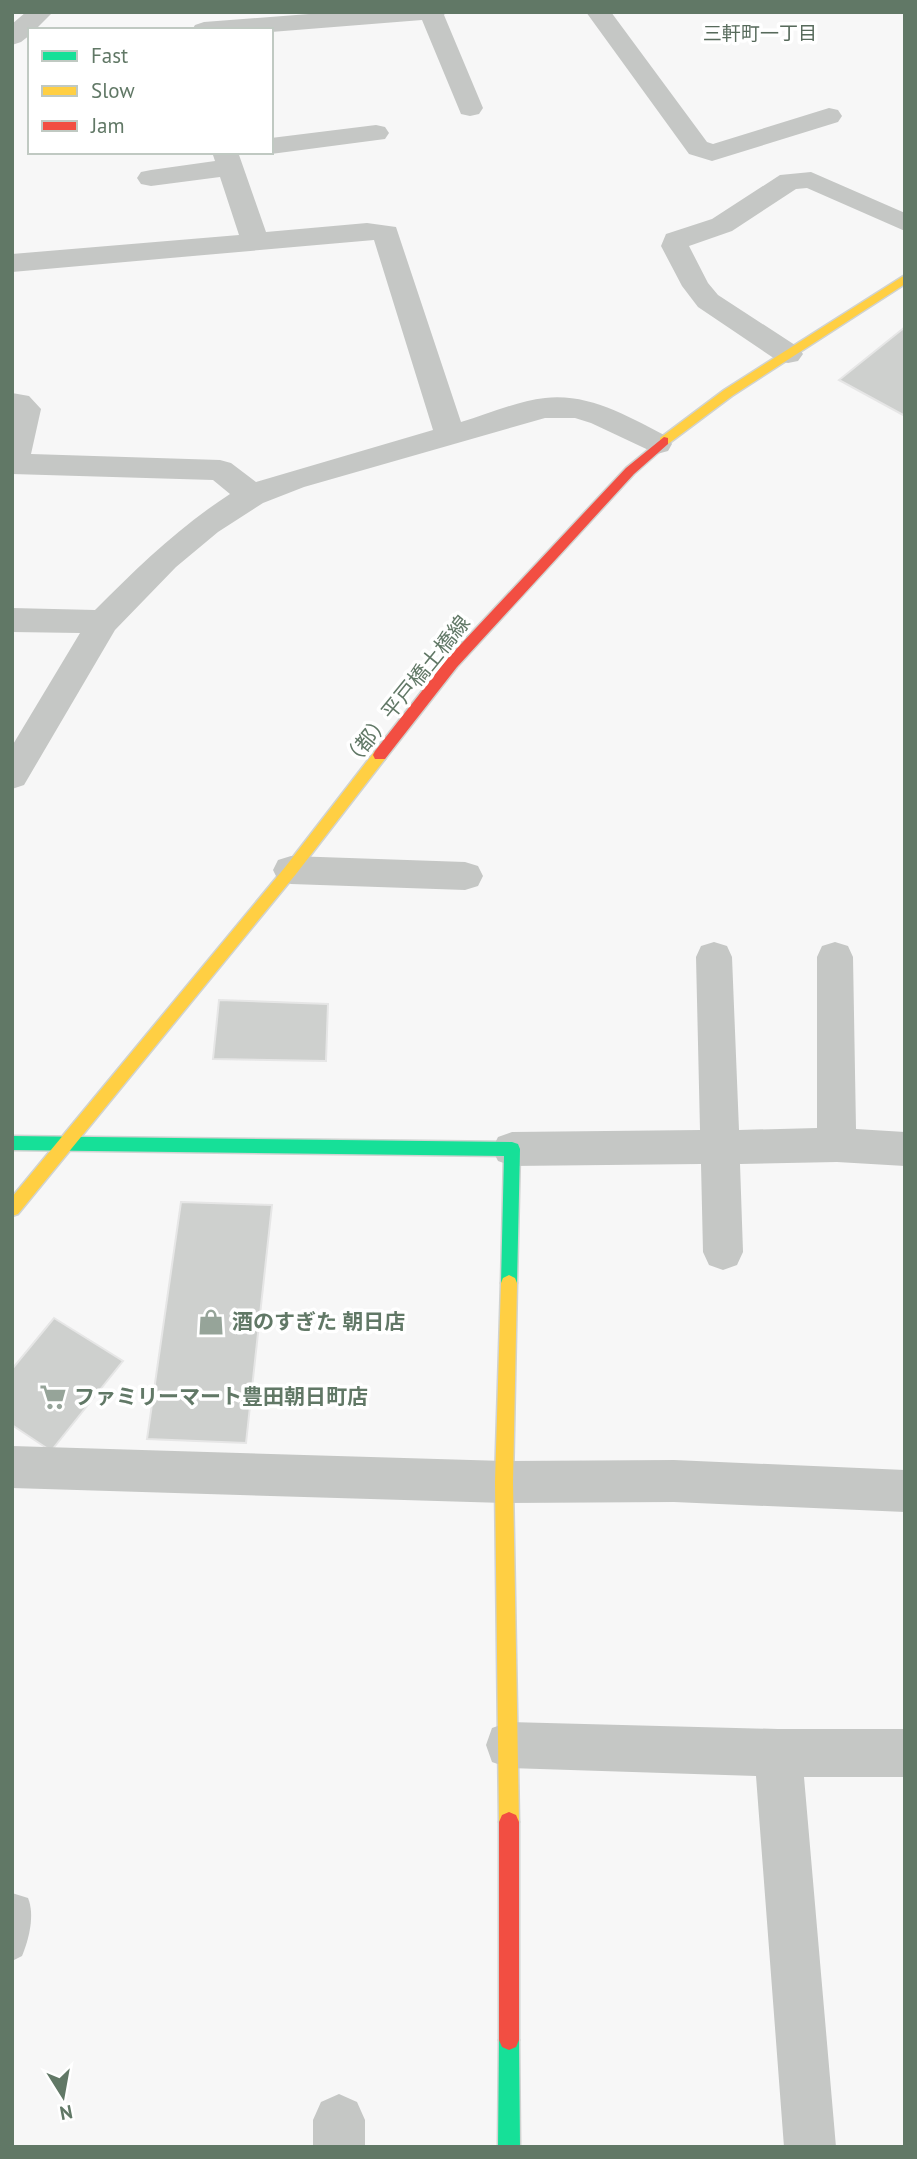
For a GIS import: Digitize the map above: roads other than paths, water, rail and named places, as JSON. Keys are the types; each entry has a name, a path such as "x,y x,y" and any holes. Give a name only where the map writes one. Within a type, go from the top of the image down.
{"street":[{"path":"12,37 41,12"},
{"path":"229,28 432,12 470,108"},
{"path":"598,12 698,148 712,153 830,116"},
{"path":"273,146 376,133"},
{"path":"151,178 228,160 255,242"},
{"path":"788,354 708,301 675,246 676,240 722,225 790,181 800,179 811,180 905,223"},
{"path":"12,263 367,231 386,233 450,435"},
{"name":"（都）平戸橋土橋線","path":"12,1209 291,870 452,663 538,568 657,444 788,354 905,279"},
{"path":"12,403 26,408 13,464 220,470 252,495"},
{"path":"12,776 103,622 165,559 207,524 252,495 293,480 544,408 576,408 602,416 657,444"},
{"path":"12,620 103,622"},
{"path":"291,870 465,876"},
{"path":"714,957 723,1252"},
{"path":"835,957 837,1146"},
{"path":"12,1143 512,1149 837,1146 905,1149"},
{"path":"509,2147 509,1745 504,1482 512,1149"},
{"path":"12,1467 504,1482 674,1481 905,1491"},
{"path":"509,1745 778,1753 905,1753"},
{"path":"778,1753 810,2147"}],"lane":[{"path":"12,1907 18,1908 12,1946"}],"place":[{"name":"酒のすぎた 朝日店","path":"211,1322"},
{"name":"ファミリーマート豊田朝日町店","path":"53,1397"}],"district":[{"name":"三軒町一丁目","path":"760,33"}]}
